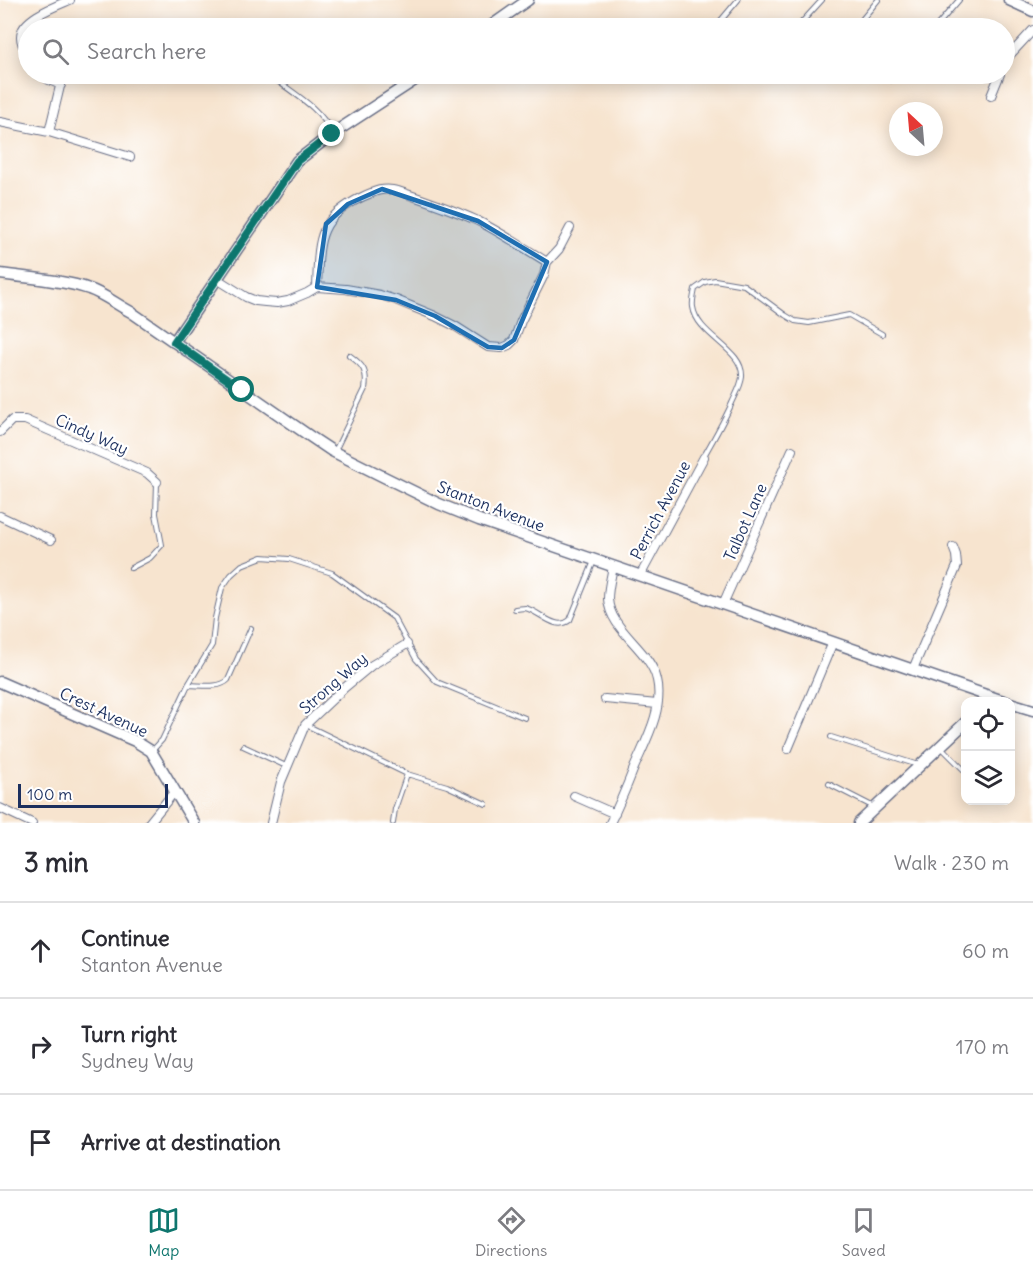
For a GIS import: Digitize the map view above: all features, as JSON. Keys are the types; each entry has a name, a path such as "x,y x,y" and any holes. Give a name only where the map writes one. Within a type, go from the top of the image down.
{"street":[{"path":"36,18 70,0"},
{"path":"502,18 528,0"},
{"path":"1009,0 1033,10"},
{"path":"1015,49 1033,30"},
{"path":"49,132 61,86 57,84"},
{"path":"174,342 297,161 332,134 409,84"},
{"path":"991,96 996,84"},
{"path":"0,122 49,132 130,157"},
{"path":"316,287 320,244 326,224 348,204 382,189 398,191 478,221 547,262"},
{"path":"217,279 246,297 256,301 277,303 307,293 316,287 364,291 396,300 435,316 488,348 502,348 514,340 544,275 547,262 560,249 570,228"},
{"name":"Stanton Avenue","path":"0,274 89,289 131,312 335,452 439,504 613,567 913,669 984,697"},
{"name":"Cindy Way","path":"0,432 12,420 26,420 147,473 157,482"},
{"name":"Talbot Lane","path":"723,604 792,450"},
{"name":"Perrich Avenue","path":"640,576 704,457"},
{"path":"0,516 51,540"},
{"path":"913,669 957,566 953,547"},
{"path":"610,823 652,725 657,704 657,680 653,669 614,618 610,609 608,594 613,567"},
{"path":"788,748 833,642"},
{"name":"Strong Way","path":"271,823 280,782 305,725 372,665 406,644"},
{"name":"Crest Avenue","path":"0,682 135,741 151,751 194,823"},
{"path":"605,699 657,704"},
{"path":"1015,704 1033,710"},
{"path":"859,823 961,726"},
{"path":"149,823 175,791"},
{"path":"574,796 615,814"},
{"path":"0,808 20,821 32,823"}],"lane":[{"path":"723,18 738,0"},
{"path":"806,18 822,0"},
{"path":"863,18 878,0"},
{"path":"944,18 959,0"},
{"path":"281,84 319,113 328,124 332,134"},
{"path":"704,457 741,384 742,374 736,359 707,332 695,314 693,305 695,289 705,282 715,280 744,285 795,321 809,323 849,315 882,334"},
{"path":"335,452 365,389 367,378 363,367 349,355"},
{"path":"132,568 150,558 162,544 156,514 157,482"},
{"path":"151,751 162,740 188,686 212,645 222,588 242,565 262,557 289,558 332,573 394,618 416,659 438,682 525,718"},
{"path":"515,609 524,608 555,623 567,623 594,560"},
{"path":"188,686 216,686 225,683 251,628"},
{"path":"305,725 407,774 447,786 486,804"},
{"path":"831,737 919,765"},
{"path":"243,746 287,767"},
{"path":"939,746 961,767"},
{"path":"393,823 395,809 407,774"},
{"path":"829,784 874,808"}],"highlighted area":[{"path":"382,189 478,221 547,262 514,340 502,348 488,347 435,316 396,300 317,287 326,224 348,204"}],"route":[{"path":"242,390 174,342 297,161 332,134"}]}
